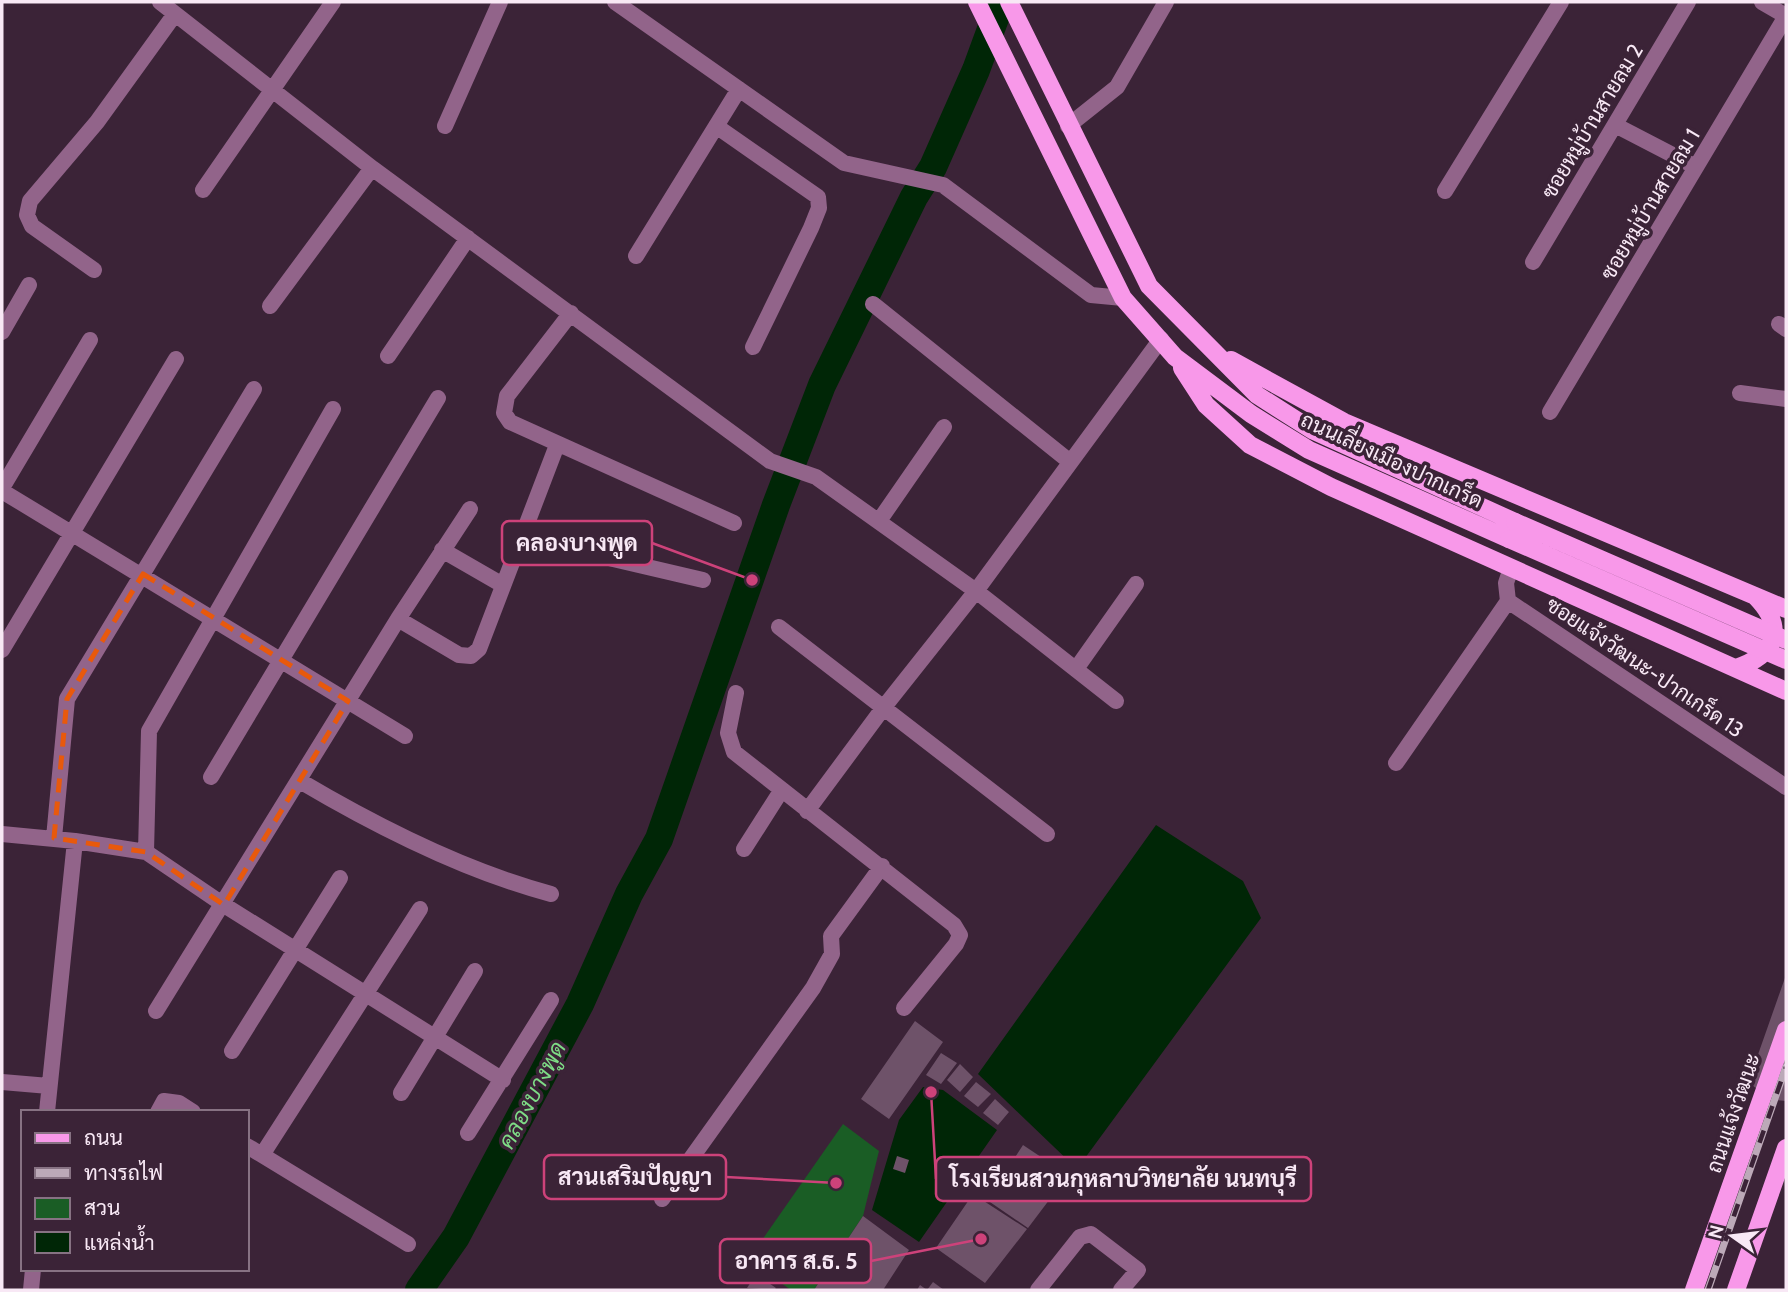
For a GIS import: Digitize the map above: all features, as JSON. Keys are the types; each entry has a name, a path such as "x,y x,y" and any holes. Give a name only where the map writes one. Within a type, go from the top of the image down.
{"main road":[{"name":"ถนนเลี่ยงเมืองปากเกร็ด","path":"977,2 1006,55 1123,298 1175,357 1251,414 1309,450 1786,660"},
{"name":"ถนนเลี่ยงเมืองปากเกร็ด","path":"1013,9 1068,126 1149,286 1257,395 1312,430 1786,640"},
{"path":"1206,346 1344,422 1786,609"},
{"path":"1175,357 1206,405 1250,445 1331,488 1786,691"},
{"path":"1735,667 1751,663 1770,648 1775,630 1768,609 1756,597"},
{"name":"ถนนแจ้งวัฒนะ","path":"1694,1290 1786,1030"},
{"path":"1736,1290 1786,1148"}],"street":[{"path":"160,2 372,168 770,461 816,477 976,591 1116,701"},
{"path":"203,190 332,2"},
{"path":"445,126 500,2"},
{"path":"615,2 636,8 739,89 844,163 943,185 1091,295 1123,298"},
{"path":"1068,126 1117,87 1166,2"},
{"path":"1445,191 1561,2"},
{"name":"ซอยหมู่บ้านสายลม 2","path":"1533,262 1688,2"},
{"path":"1762,2 1786,16"},
{"path":"94,270 32,226 27,215 30,201 97,122 175,14"},
{"name":"ซอยหมู่บ้านสายลม 1","path":"1550,412 1786,16"},
{"path":"636,256 739,89"},
{"path":"1615,125 1696,167"},
{"path":"716,126 818,197 819,208 811,228 754,347"},
{"path":"270,306 372,168"},
{"path":"388,356 468,238"},
{"path":"2,331 30,285"},
{"path":"873,304 1069,461"},
{"path":"571,313 507,396 504,413 510,422 734,523"},
{"path":"807,811 884,707 976,591 1161,338"},
{"path":"90,340 2,489 405,736"},
{"path":"2,650 176,359"},
{"path":"54,838 67,699 254,390"},
{"path":"1740,393 1786,399"},
{"path":"211,777 438,398"},
{"path":"146,852 149,731 332,409"},
{"path":"878,522 944,427"},
{"path":"398,619 458,654 471,656 479,649 501,584 557,445"},
{"path":"156,1011 224,905 398,619 470,509"},
{"path":"520,537 703,580"},
{"path":"442,550 501,584"},
{"path":"1396,763 1508,601 1506,583 1511,568"},
{"path":"1076,669 1136,584"},
{"name":"ซอยแจ้งวัฒนะ-ปากเกร็ด 13","path":"1508,601 1786,787"},
{"path":"779,627 1046,834"},
{"path":"736,693 729,733 734,752 780,791 882,866 954,925 960,935 956,944 904,1008"},
{"path":"300,780 365,819 513,883 551,894"},
{"path":"744,849 780,791"},
{"path":"2,834 54,838 146,852 224,905 503,1080"},
{"path":"47,1110 75,841"},
{"path":"662,1199 813,988 832,954 831,936 882,866"},
{"path":"232,1051 340,878"},
{"path":"262,1154 420,909"},
{"path":"401,1093 475,971"},
{"path":"468,1133 551,1000"},
{"path":"2,1082 49,1086"},
{"path":"159,1110 164,1101 172,1101 189,1110"},
{"path":"248,1147 408,1244"},
{"path":"1038,1290 1086,1233 1138,1270 1121,1290"},
{"path":"31,1290 33,1271"}],"highlighted area":[{"path":"143,574 348,701 224,905 146,852 54,838 67,699"}],"green space":[{"path":"843,1124 879,1151 863,1216 814,1290 791,1290 748,1260"}],"water":[{"path":"1156,825 1243,881 1261,918 1077,1169 978,1074"},
{"path":"923,1087 943,1090 997,1130 919,1242 872,1210 899,1120"}],"building":[{"path":"1786,975 1786,1101 1775,1100 1748,1083"},
{"path":"915,1021 943,1042 889,1119 861,1099"},
{"path":"941,1053 957,1063 941,1084 926,1075"},
{"path":"960,1064 973,1077 960,1092 947,1080"},
{"path":"976,1082 991,1094 978,1107 964,1096"},
{"path":"995,1099 1009,1112 998,1125 983,1113"},
{"path":"1023,1145 1068,1175 1028,1228 987,1200"},
{"path":"897,1156 909,1160 905,1173 893,1169"},
{"path":"973,1194 1027,1229 985,1283 936,1248"},
{"path":"863,1216 909,1250 883,1290 814,1290"},
{"path":"756,1274 776,1288 747,1288"},
{"path":"933,1282 944,1290 927,1290"}],"waterway":[{"name":"คลองบางพูด","path":"419,1290 456,1237 580,1004 629,894 659,839 776,505 822,385 914,197 933,167 976,70 1001,2"}],"railway":[{"path":"1708,1290 1786,1067"}],"place":[{"name":"คลองบางพูด","path":"752,580"},
{"name":"โรงเรียนสวนกุหลาบวิทยาลัย นนทบุรี","path":"931,1092"},
{"name":"สวนเสริมปัญญา","path":"836,1183"},
{"name":"อาคาร ส.ธ. 5","path":"981,1239"}]}
